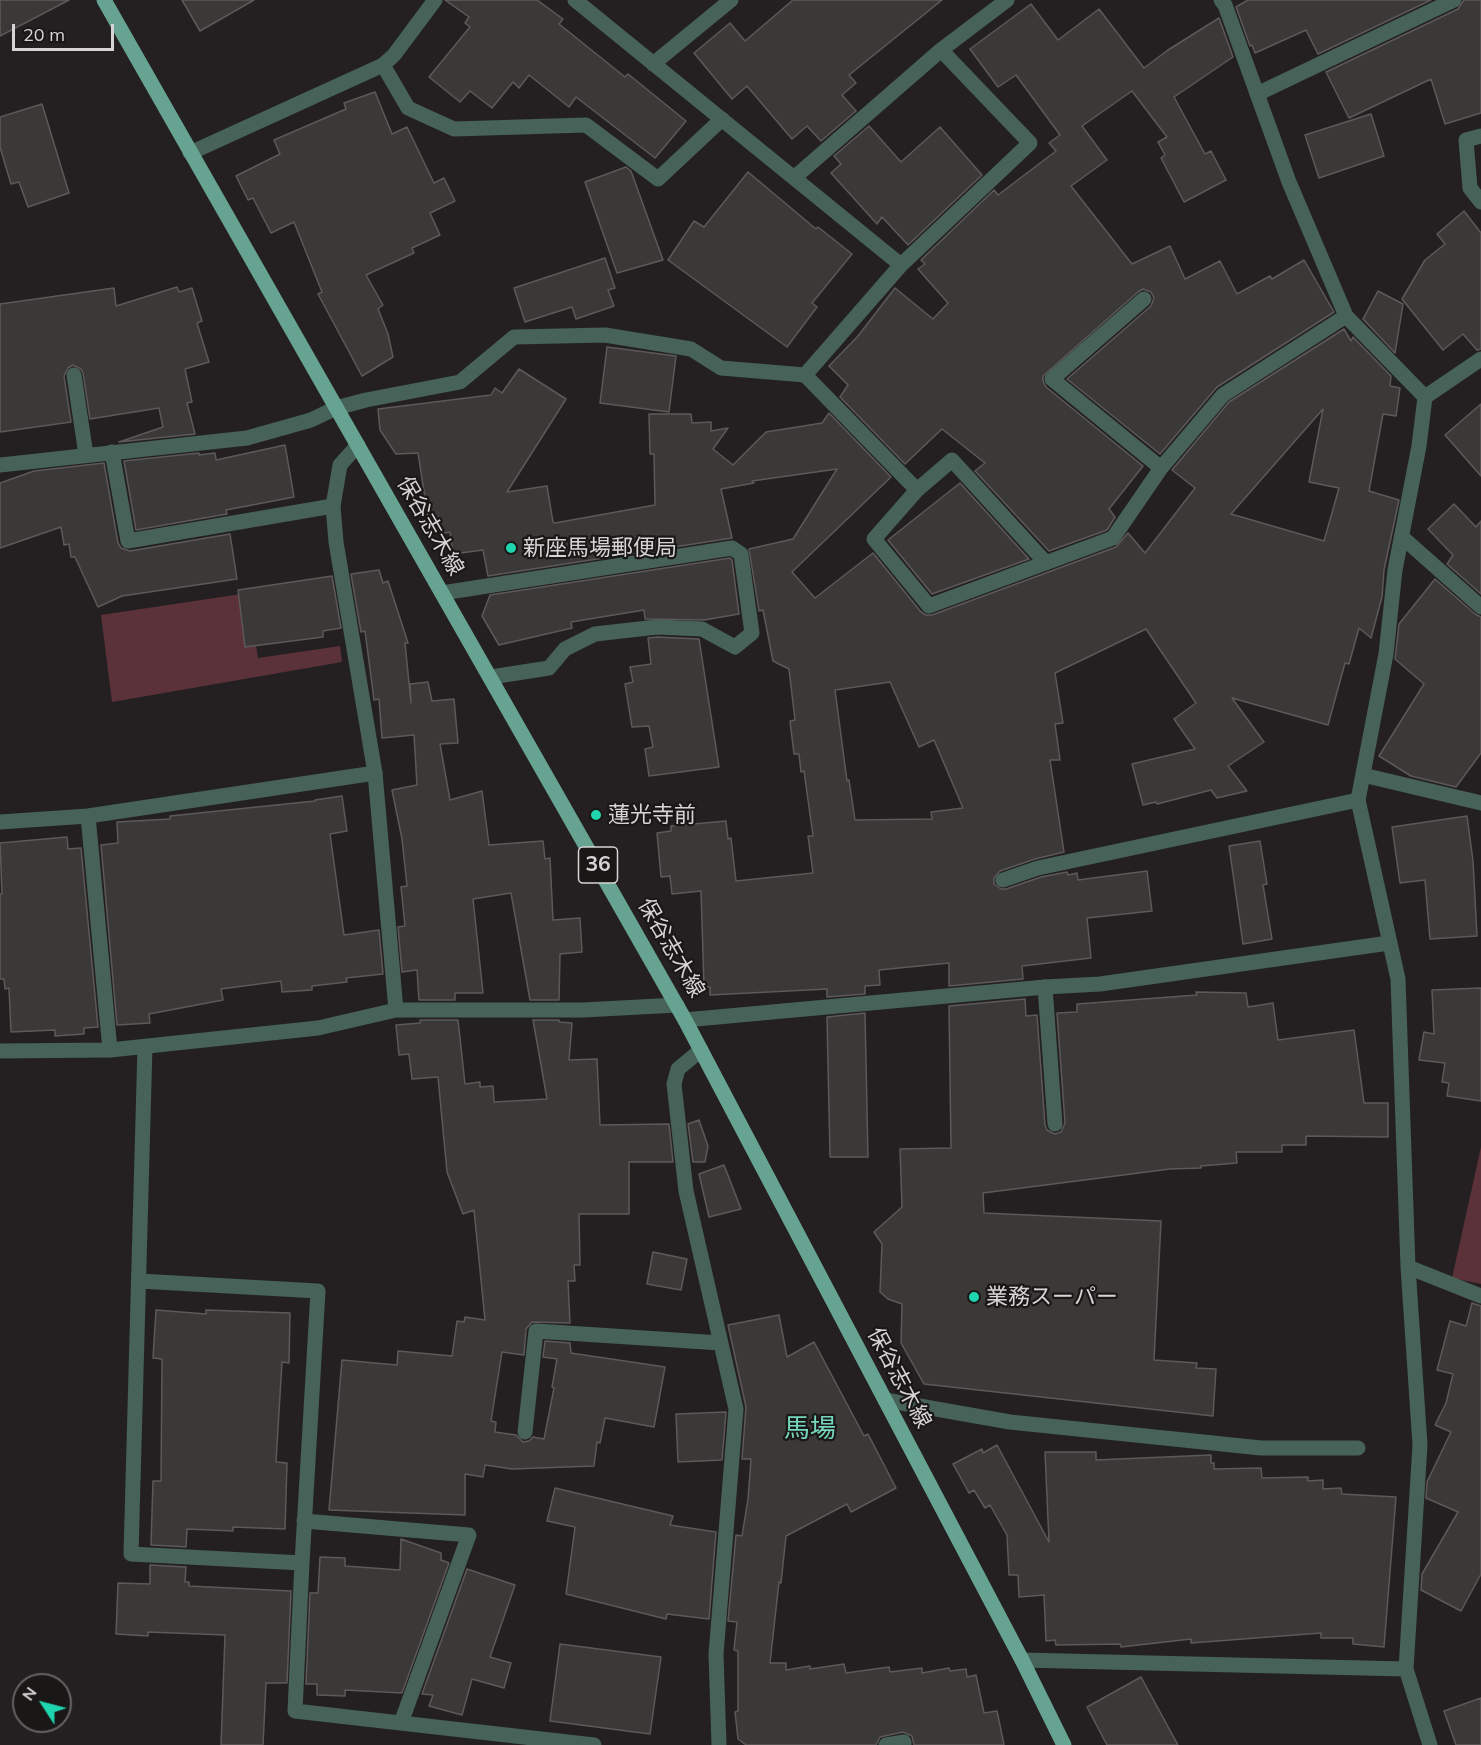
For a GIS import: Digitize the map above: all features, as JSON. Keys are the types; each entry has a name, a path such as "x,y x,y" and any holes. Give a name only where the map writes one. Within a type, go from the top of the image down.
{"main road":[{"name":"保谷志木線","path":"104,0 677,1005 1022,1660 1064,1745"}],"street":[{"path":"190,153 383,65 394,55 435,0"},
{"path":"575,0 901,265"},
{"path":"653,64 731,0"},
{"path":"795,177 941,50 1007,0"},
{"path":"1221,0 1225,5 1289,182 1346,316 1425,397"},
{"path":"1257,94 1454,0"},
{"path":"805,375 901,265 1030,143 941,50"},
{"path":"383,65 408,108 454,129 586,125 658,179 722,119"},
{"path":"1481,136 1467,140 1470,188 1481,202"},
{"path":"1144,298 1052,379 1161,468"},
{"path":"1046,563 952,460 917,490 874,539 928,606 1046,563 1113,538 1161,468 1223,394 1346,316"},
{"path":"0,465 246,438 311,420 336,408 366,400 460,382 514,338 604,335 691,349 721,368 805,375 917,490"},
{"path":"1430,1745 1406,1669 1420,1445 1408,1267 1398,979 1359,800 1386,654 1395,570 1419,446 1425,397 1481,359"},
{"path":"74,375 86,455"},
{"path":"357,445 340,465 333,506 336,542 375,774 396,1010"},
{"path":"112,452 128,541 333,506"},
{"path":"1402,537 1481,607"},
{"path":"442,593 732,548 741,554 752,633 735,647 702,629 657,627 596,634 565,649 549,668 491,677"},
{"path":"0,822 88,816 375,774"},
{"path":"1363,775 1481,803"},
{"path":"1003,880 1038,868 1359,800"},
{"path":"88,816 110,1050"},
{"path":"685,1020 1100,984 1389,943"},
{"path":"1045,987 1055,1124"},
{"path":"0,1043 0,1052 110,1050 318,1028 396,1010 584,1010 677,1005"},
{"path":"146,1046 131,1554 302,1563"},
{"path":"701,1050 678,1069 674,1084 686,1191 736,1409 716,1654 719,1745"},
{"path":"1408,1267 1481,1296"},
{"path":"139,1281 318,1291 295,1711 594,1745"},
{"path":"525,1432 536,1331 721,1343"},
{"path":"885,1400 1044,1426 1261,1448 1358,1448"},
{"path":"304,1521 469,1535 401,1723"},
{"path":"1022,1660 1406,1669"},
{"path":"886,1745 903,1742 904,1745"}],"shaded area":[{"path":"248,593 258,658 340,646 342,662 112,702 101,615"},
{"path":"1481,1147 1481,1284 1452,1278"}],"building":[{"path":"0,0 69,0 0,36"},
{"path":"182,0 254,0 200,31"},
{"path":"445,0 537,0 563,19 559,24 625,77 628,74 686,121 655,158 576,97 569,107 529,75 519,88 513,82 492,108 470,91 460,102 429,77 470,27 465,23 469,17"},
{"path":"793,0 942,0 849,75 856,83 842,95 856,111 821,141 807,126 792,139 747,86 732,99 694,53 730,23 745,41"},
{"path":"1248,0 1431,0 1318,54 1306,30 1255,53 1252,45 1250,46 1236,7"},
{"path":"1464,0 1481,0 1481,113 1445,124 1431,79 1349,118 1326,72 1458,9"},
{"path":"1031,4 1058,40 1099,9 1144,68 1219,18 1233,57 1174,97 1205,154 1211,151 1226,180 1184,202 1161,158 1165,155 1158,142 1167,137 1132,91 1082,126 1107,160 1071,186 1132,264 1170,246 1185,279 1220,261 1237,294 1270,276 1272,279 1304,260 1334,312 1217,387 1160,454 1067,379 1151,306 1154,298 1151,292 1143,289 1138,292 1043,376 1046,387 1143,466 1109,509 1115,517 1107,530 1049,551 975,471 985,463 942,429 905,464 840,397 848,385 829,366 858,336 895,288 933,319 948,303 918,269 925,264 921,260 994,190 998,195 1056,151 1049,143 1060,135 1016,75 998,87 970,49"},
{"path":"375,92 392,134 407,127 434,183 444,178 455,201 430,213 440,235 412,248 414,253 366,275 383,305 378,309 388,334 393,357 362,376 318,294 322,292 294,222 271,233 253,198 248,200 236,176 280,154 274,140 346,109 344,103"},
{"path":"42,104 69,193 28,207 19,182 11,184 0,147 0,117"},
{"path":"1371,114 1384,156 1319,178 1305,135"},
{"path":"869,126 901,162 940,127 982,175 908,245 882,217 877,224 831,173 841,164 834,156"},
{"path":"626,167 631,171 663,260 617,273 585,182"},
{"path":"748,172 816,229 818,227 852,254 812,303 817,307 787,347 668,260 694,221 704,227"},
{"path":"1464,211 1481,233 1481,349 1477,350 1463,334 1443,350 1402,299 1425,260 1445,244 1437,234"},
{"path":"605,258 615,288 608,290 614,306 576,319 572,307 525,322 514,288"},
{"path":"177,287 179,292 192,288 202,321 197,323 209,362 185,369 192,402 187,403 195,434 119,442 163,427 159,408 90,419 83,373 81,369 73,365 68,368 64,376 71,422 0,432 0,304 114,288 116,306"},
{"path":"1378,291 1403,304 1395,353 1363,319"},
{"path":"1344,329 1351,341 1353,337 1391,376 1390,386 1400,388 1396,416 1383,414 1369,491 1399,500 1384,570 1382,597 1371,638 1359,628 1349,664 1345,663 1328,725 1232,698 1264,742 1228,766 1247,791 1217,798 1211,790 1157,804 1156,802 1143,805 1132,764 1195,749 1174,719 1196,703 1146,629 1055,673 1063,723 1055,724 1060,760 1050,760 1064,852 1000,871 994,878 994,884 1001,889 1006,889 1041,877 1067,872 1068,875 1077,873 1078,880 1147,871 1152,911 1087,918 1091,958 1022,966 1023,979 949,986 949,963 879,970 880,985 865,986 865,994 827,997 827,989 710,995 710,987 704,987 701,891 672,894 670,876 661,877 657,833 671,831 671,826 726,821 728,839 731,838 736,881 813,873 808,836 813,836 804,771 801,772 799,754 794,754 790,721 795,720 789,669 773,661 763,610 759,611 749,549 793,539 837,469 752,481 754,483 721,489 732,538 488,576 483,550 453,554 450,532 439,534 428,517 418,453 396,454 380,430 378,409 491,395 495,388 502,393 519,369 566,399 507,492 547,486 555,523 655,505 654,454 650,454 649,414 691,414 692,423 711,422 711,431 728,428 713,449 733,465 766,432 822,423 829,413 891,477 792,572 815,598 873,553 921,612 932,615 1116,547 1128,533 1145,553 1195,488 1172,470 1229,402","holes":["1323,409 1309,482 1339,488 1324,541 1231,514","890,682 919,747 934,740 963,808 931,812 932,819 855,820 849,780 847,781 835,690"]},
{"path":"607,347 676,356 669,412 600,403"},
{"path":"1481,404 1481,476 1445,435"},
{"path":"285,445 294,497 226,510 227,514 136,530 124,461 199,453 199,455 215,453 216,460"},
{"path":"104,463 118,543 121,548 130,551 230,534 237,579 122,596 98,607 75,557 71,557 69,544 64,545 61,527 0,548 0,483 34,471"},
{"path":"960,483 1029,559 932,594 888,540"},
{"path":"1454,504 1476,527 1481,521 1481,594 1447,564 1453,555 1428,529"},
{"path":"730,558 739,614 704,620 645,619 644,610 571,622 572,628 499,645 482,616 490,595"},
{"path":"379,570 383,583 388,581 408,643 405,643 411,703 410,684 428,682 432,701 454,699 458,743 440,744 450,800 482,791 489,845 543,841 545,859 550,858 553,920 580,918 582,952 560,954 559,1000 530,1000 511,893 473,899 483,993 455,993 455,1000 419,1000 417,970 402,972 398,927 405,926 401,887 407,886 402,839 392,790 417,785 414,735 382,738 379,699 374,700 365,631 361,632 351,574"},
{"path":"332,576 341,628 323,631 323,637 245,647 238,590"},
{"path":"1435,579 1481,617 1481,753 1456,787 1411,776 1379,756 1424,684 1395,659 1399,624"},
{"path":"648,638 699,639 719,767 649,776 645,749 653,747 649,726 632,727 625,684 633,682 630,667 651,664"},
{"path":"342,796 347,831 330,834 344,935 379,930 383,974 346,978 347,982 312,986 312,990 282,992 281,981 221,989 223,1000 149,1014 150,1023 117,1025 101,845 118,843 117,822 170,819 170,816 315,801"},
{"path":"1467,816 1473,861 1477,936 1430,939 1425,880 1400,883 1392,827"},
{"path":"67,837 68,849 81,848 98,1027 84,1028 84,1034 55,1036 55,1030 11,1032 9,988 5,989 4,979 0,979 0,894 2,894 0,843"},
{"path":"1260,841 1267,884 1263,885 1272,939 1243,944 1229,846"},
{"path":"1481,988 1481,1101 1447,1096 1449,1083 1442,1082 1445,1063 1419,1060 1424,1032 1434,1034 1432,990"},
{"path":"1196,992 1246,993 1248,1007 1273,1003 1278,1040 1354,1030 1364,1103 1388,1103 1388,1137 1306,1136 1306,1145 1282,1145 1282,1152 1236,1152 1237,1163 1170,1169 983,1193 984,1213 1161,1221 1154,1360 1197,1363 1196,1368 1216,1369 1213,1416 924,1384 901,1343 902,1304 888,1299 880,1292 882,1244 874,1232 902,1207 900,1149 951,1148 949,1006 1025,999 1026,1016 1037,1015 1045,1125 1047,1130 1055,1134 1061,1132 1065,1123 1057,1013 1077,1012 1077,1004 1197,995"},
{"path":"865,1013 868,1157 830,1157 827,1017"},
{"path":"420,1020 458,1020 465,1084 480,1082 480,1087 493,1086 494,1102 547,1099 533,1020 559,1020 559,1022 572,1023 569,1060 597,1059 600,1125 669,1124 673,1162 629,1162 629,1214 579,1214 580,1265 574,1265 575,1281 568,1281 570,1323 532,1322 526,1329 524,1355 502,1352 491,1421 496,1422 495,1432 516,1435 523,1442 533,1437 544,1439 557,1359 543,1357 545,1341 570,1343 571,1353 665,1367 654,1427 605,1418 600,1443 597,1442 594,1466 512,1469 485,1465 483,1477 465,1474 465,1515 329,1510 342,1360 397,1365 398,1351 452,1356 457,1321 464,1322 465,1317 485,1320 474,1210 463,1214 447,1172 438,1077 412,1079 409,1054 399,1055 396,1025 420,1023"},
{"path":"699,1120 708,1146 705,1162 693,1162 688,1124"},
{"path":"724,1165 741,1209 709,1217 699,1174"},
{"path":"653,1252 687,1259 681,1290 647,1284"},
{"path":"1472,1303 1481,1306 1481,1574 1461,1611 1421,1590 1422,1574 1458,1512 1426,1498 1427,1482 1451,1432 1435,1425 1446,1403 1453,1374 1437,1370 1450,1321 1466,1326"},
{"path":"156,1310 206,1314 206,1310 290,1313 289,1363 282,1362 276,1462 287,1463 285,1529 233,1527 233,1531 187,1529 186,1547 151,1545 153,1481 161,1481 162,1359 153,1358"},
{"path":"779,1315 787,1357 814,1342 864,1436 868,1434 896,1488 851,1512 847,1504 786,1536 770,1663 786,1663 786,1670 844,1664 846,1673 889,1667 890,1672 922,1668 922,1673 949,1668 950,1671 966,1669 967,1677 976,1675 984,1713 997,1711 1004,1745 914,1745 912,1736 903,1732 880,1737 876,1745 746,1745 738,1739 735,1712 738,1711 738,1651 734,1650 737,1622 728,1621 736,1535 742,1536 751,1459 742,1459 746,1407 728,1325"},
{"path":"726,1412 722,1460 678,1462 676,1414"},
{"path":"997,1445 1049,1542 1045,1452 1096,1452 1096,1460 1211,1455 1214,1469 1261,1468 1262,1478 1308,1477 1308,1481 1323,1480 1323,1489 1341,1488 1342,1494 1396,1497 1384,1647 1353,1644 1353,1638 1321,1638 1321,1633 1191,1643 1191,1639 1121,1647 1120,1644 1056,1645 1055,1640 1046,1641 1044,1595 1019,1597 1018,1575 1009,1575 1007,1535 990,1505 985,1508 974,1490 969,1493 953,1464 982,1449 983,1453"},
{"path":"555,1488 673,1516 670,1525 716,1532 709,1619 667,1614 666,1619 566,1594 575,1527 547,1521"},
{"path":"401,1539 441,1553 441,1560 449,1563 402,1693 345,1690 345,1696 317,1695 317,1684 306,1684 310,1593 318,1593 320,1557 345,1558 345,1566 400,1570"},
{"path":"150,1565 186,1567 185,1582 189,1582 189,1586 291,1591 287,1683 266,1683 263,1745 221,1745 225,1635 148,1632 148,1636 116,1634 118,1583 150,1584"},
{"path":"467,1569 515,1585 490,1657 511,1663 504,1688 472,1679 462,1715 429,1706 433,1695 422,1694"},
{"path":"560,1644 661,1657 650,1734 550,1721"},
{"path":"1141,1677 1178,1745 1107,1745 1087,1707"},
{"path":"1481,1698 1481,1745 1456,1745 1444,1711"}],"place":[{"name":"新座馬場郵便局","path":"511,548"},
{"name":"蓮光寺前","path":"596,815"},
{"name":"業務スーパー","path":"974,1297"}],"district":[{"name":"馬場","path":"810,1429"}]}
